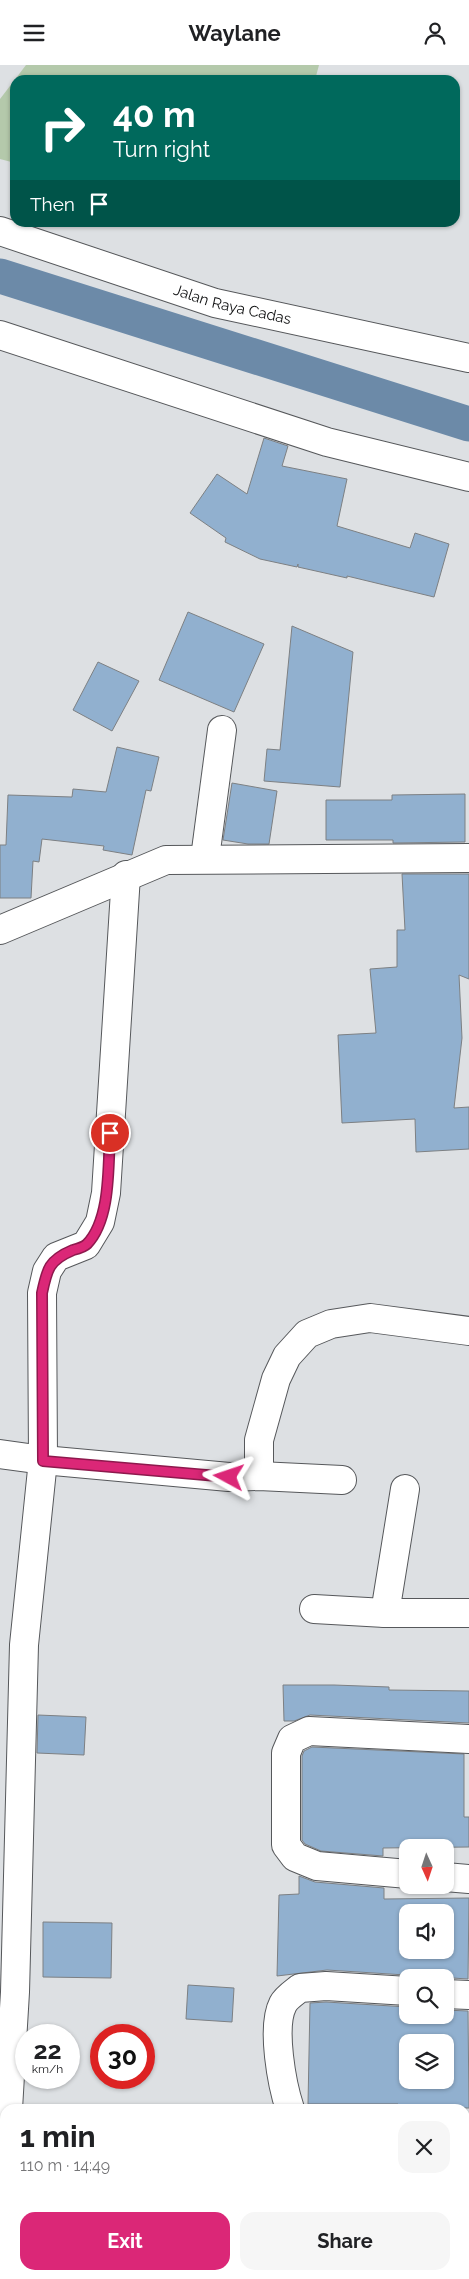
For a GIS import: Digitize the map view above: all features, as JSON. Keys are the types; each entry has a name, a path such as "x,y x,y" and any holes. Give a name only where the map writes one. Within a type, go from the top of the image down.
{"street":[{"name":"Jalan Raya Cadas","path":"0,231 215,303 469,358"},
{"path":"0,335 327,442 469,477"},
{"path":"205,858 222,730"},
{"path":"0,930 166,859 469,858"},
{"path":"8,2104 16,1992 24,1645 43,1461 42,1293 47,1271 56,1257 86,1245 100,1222 106,1193 126,875"},
{"path":"259,1476 259,1440 276,1379 286,1356 307,1334 331,1324 370,1318 469,1331"},
{"path":"0,1454 43,1461 229,1477 259,1476 342,1479"},
{"path":"385,1613 405,1489"},
{"path":"314,1609 385,1613 469,1613"},
{"path":"399,1873 317,1866 295,1857 286,1845 286,1753 292,1739 310,1731 469,1739"},
{"path":"454,1878 469,1879"},
{"path":"288,2104 283,2087 277,2030 283,2004 300,1987 326,1986 399,1990"},
{"path":"454,1994 469,1995"}],"green space":[{"path":"26,65 319,65 316,75 18,75"},
{"path":"10,86 10,162 0,159 0,99"}],"building":[{"path":"264,438 288,446 282,466 347,479 337,526 410,548 415,533 449,544 434,597 347,576 347,578 298,567 298,564 297,567 260,559 225,542 226,538 190,513 217,474 247,494"},
{"path":"188,612 264,644 234,712 159,680"},
{"path":"292,626 353,652 340,787 264,781 267,749 280,750"},
{"path":"98,662 139,681 112,731 73,710"},
{"path":"117,747 159,757 151,791 146,790 132,855 103,850 104,846 42,839 39,862 33,861 31,898 0,898 0,845 6,845 8,795 72,797 73,789 106,792"},
{"path":"232,783 277,791 269,844 248,844 223,840"},
{"path":"465,794 465,842 393,843 393,840 326,840 326,800 392,800 392,795"},
{"path":"402,874 469,874 469,979 459,975 462,1038 454,1108 469,1107 469,1149 416,1152 415,1119 342,1123 338,1035 376,1033 370,969 397,967 397,930 405,930"},
{"path":"283,1685 334,1685 389,1687 389,1690 469,1691 469,1723 310,1715 294,1721 284,1721"},
{"path":"38,1715 86,1717 84,1755 37,1753"},
{"path":"312,1747 464,1754 464,1817 469,1817 469,1847 454,1847 454,1839 399,1839 399,1848 383,1848 383,1856 321,1851 305,1844 302,1840 302,1756 304,1751"},
{"path":"299,1876 315,1882 384,1888 384,1899 469,1898 468,1979 454,1978 454,1969 399,1969 399,1975 327,1970 277,1976 279,1895 299,1894"},
{"path":"43,1922 112,1923 111,1978 43,1977"},
{"path":"188,1985 234,1988 232,2022 186,2019"},
{"path":"326,2002 399,2006 399,2024 454,2024 454,2010 468,2011 469,2104 308,2104 310,2003"}],"waterway":[{"path":"0,276 469,424"}],"route":[{"path":"110,1133 106,1193 100,1222 86,1245 56,1257 47,1271 42,1293 43,1461 229,1477"}]}
